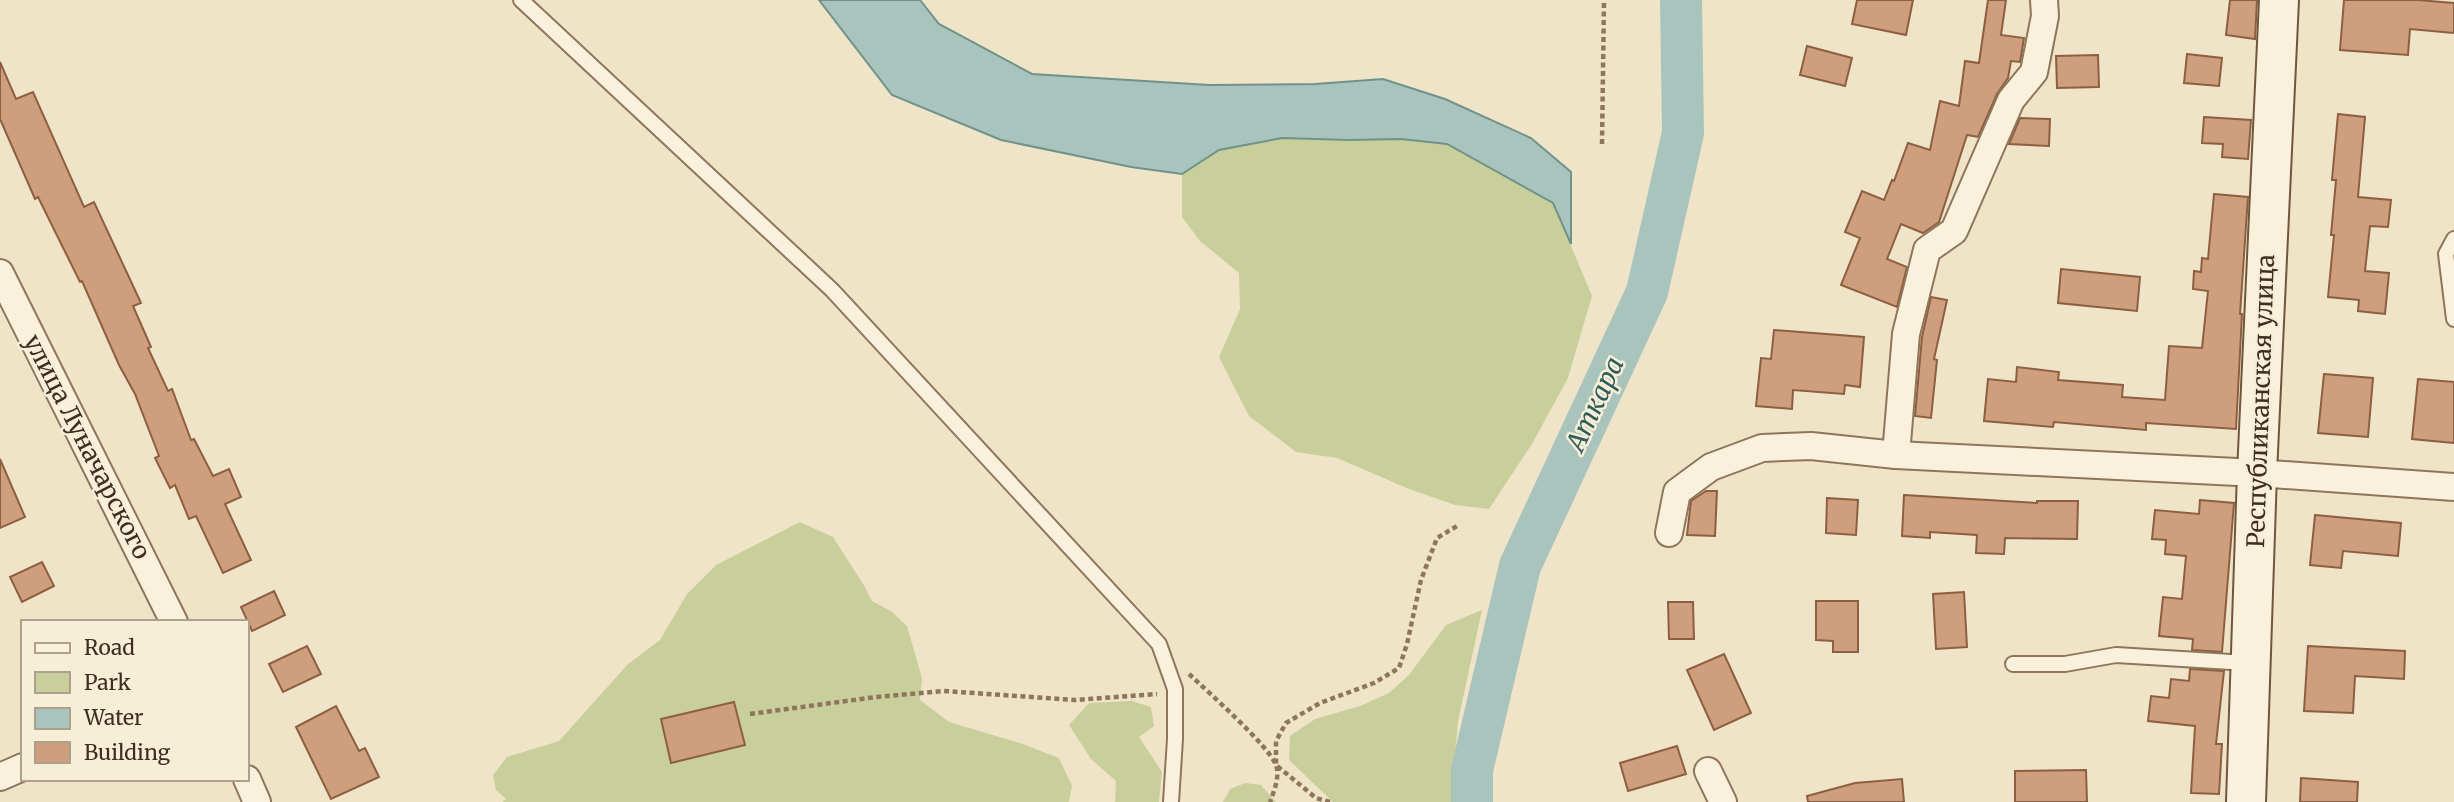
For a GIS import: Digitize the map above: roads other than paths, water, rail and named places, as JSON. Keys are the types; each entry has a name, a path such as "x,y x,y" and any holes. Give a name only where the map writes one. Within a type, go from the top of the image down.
{"street":[{"path":"1896,454 1906,334 1927,250 1954,231 2011,100 2034,72 2045,16 2044,0"},
{"name":"Республиканская улица","path":"2246,802 2257,473 2279,0"},
{"name":"улица Луначарского","path":"0,273 8,310 173,620"},
{"path":"1669,533 1677,492 1711,467 1762,448 1811,446 1896,454 2257,473 2454,487"},
{"path":"0,777 21,767"},
{"path":"1708,771 1723,802"},
{"path":"248,781 257,802"}],"lane":[{"path":"521,0 832,289 1159,644 1175,689 1171,802"},
{"path":"2454,239 2446,254 2454,319"},
{"path":"2013,664 2065,664 2116,655 2251,663"}],"water":[{"path":"819,0 920,0 939,24 1032,74 1209,85 1315,84 1383,79 1445,99 1531,138 1571,172 1571,244 1553,203 1447,144 1401,139 1282,138 1219,150 1182,174 1131,167 1001,140 892,95"}],"waterway":[{"name":"Аткара","path":"1472,802 1472,770 1520,566 1647,292 1683,133 1681,0"}]}
